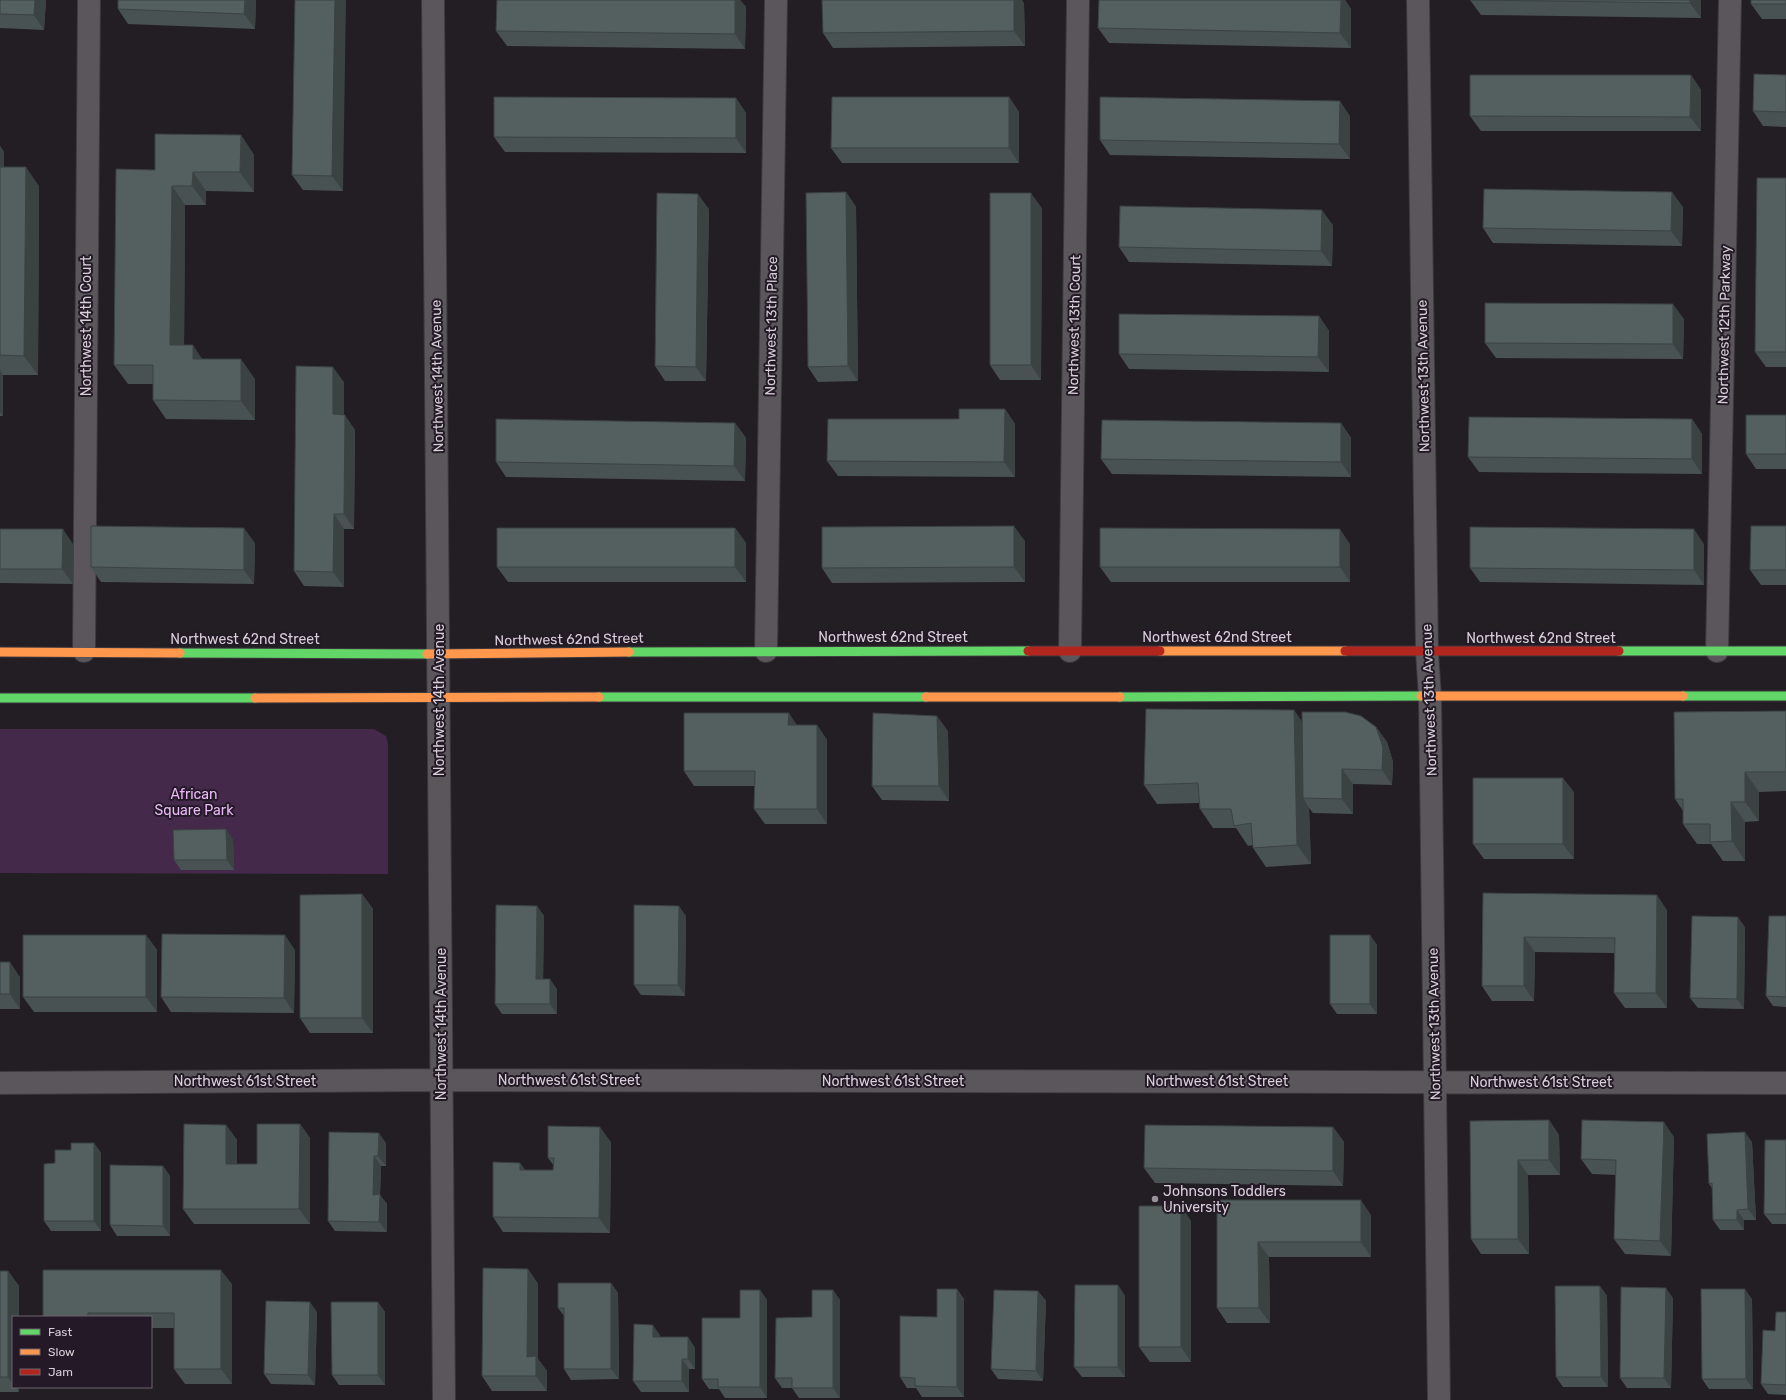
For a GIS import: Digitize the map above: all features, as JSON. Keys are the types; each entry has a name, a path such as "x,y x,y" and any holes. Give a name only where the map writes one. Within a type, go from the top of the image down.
{"main road":[{"name":"Northwest 62nd Street","path":"0,652 84,651 439,654 766,651 1786,651"},
{"path":"0,698 1786,696"}],"street":[{"name":"Northwest 14th Court","path":"84,651 89,0"},
{"name":"Northwest 14th Avenue","path":"433,0 440,698 444,1400"},
{"name":"Northwest 13th Place","path":"766,651 776,0"},
{"name":"Northwest 13th Court","path":"1070,651 1078,0"},
{"name":"Northwest 13th Avenue","path":"1418,0 1427,652 1430,697 1439,1400"},
{"name":"Northwest 12th Parkway","path":"1717,651 1730,0"},
{"name":"Northwest 61st Street","path":"0,1082 442,1080 1435,1081 1786,1083"}],"green space":[{"name":"African Square Park","path":"0,729 374,729 386,736 388,744 388,874 0,873"}],"building":[{"path":"0,0 35,0 34,15 0,14"},
{"path":"118,0 245,0 244,14 118,9"},
{"path":"295,0 335,0 332,176 292,175"},
{"path":"497,0 735,0 735,34 496,31"},
{"path":"822,0 1014,0 1014,31 823,33"},
{"path":"1099,0 1341,0 1340,33 1098,28"},
{"path":"1470,0 1690,0 1690,3"},
{"path":"1751,0 1786,0 1786,4 1751,4"},
{"path":"1754,74 1786,75 1786,112 1753,111"},
{"path":"1470,75 1691,75 1690,117 1470,116"},
{"path":"494,97 736,98 736,138 494,137"},
{"path":"832,97 1009,97 1009,148 831,148"},
{"path":"1100,97 1340,101 1339,144 1100,140"},
{"path":"155,134 241,135 240,172 193,172 192,186 172,186 170,345 193,345 193,359 241,359 241,401 153,400 153,365 114,365 116,169 155,170"},
{"path":"0,167 26,167 24,356 0,355"},
{"path":"1757,178 1786,178 1786,352 1755,352"},
{"path":"1484,189 1672,192 1671,231 1483,228"},
{"path":"846,192 848,366 808,367 806,193"},
{"path":"657,193 698,194 696,367 655,366"},
{"path":"990,193 1031,193 1031,365 990,365"},
{"path":"1120,206 1322,210 1321,251 1119,247"},
{"path":"1485,303 1673,304 1673,344 1485,343"},
{"path":"1119,314 1319,316 1318,357 1119,354"},
{"path":"296,366 333,367 333,414 345,415 344,514 334,514 333,572 294,571"},
{"path":"959,409 1005,409 1004,462 827,461 828,419 959,419"},
{"path":"1746,415 1786,415 1786,454 1746,454"},
{"path":"1469,417 1692,419 1692,459 1468,457"},
{"path":"496,419 735,423 734,466 496,462"},
{"path":"1102,420 1341,423 1341,462 1101,459"},
{"path":"91,526 244,528 244,570 91,567"},
{"path":"1014,526 1014,567 822,568 822,527"},
{"path":"1751,526 1786,526 1786,570 1750,570"},
{"path":"1470,527 1694,529 1694,570 1470,568"},
{"path":"497,528 735,528 735,567 497,567"},
{"path":"1100,528 1340,529 1340,567 1100,567"},
{"path":"0,529 63,529 62,569 0,569"},
{"path":"1146,709 1294,710 1297,845 1253,848 1251,823 1234,826 1231,809 1200,809 1198,783 1144,785"},
{"path":"1786,711 1786,772 1745,772 1745,802 1731,802 1732,841 1710,842 1710,824 1683,824 1683,799 1675,799 1674,712"},
{"path":"1302,712 1345,712 1361,716 1376,727 1383,747 1382,770 1342,769 1342,799 1303,798"},
{"path":"684,713 789,713 788,725 817,725 817,809 754,809 755,771 684,771"},
{"path":"873,713 937,716 939,786 872,786"},
{"path":"1473,778 1563,778 1563,844 1473,844"},
{"path":"226,829 227,860 174,860 173,830"},
{"path":"1483,893 1657,895 1656,993 1614,993 1615,938 1524,937 1524,986 1482,986"},
{"path":"362,894 362,1018 300,1018 300,895"},
{"path":"496,905 537,906 536,979 550,979 550,1004 495,1004"},
{"path":"634,905 679,906 678,985 634,985"},
{"path":"1692,916 1738,917 1737,999 1690,998"},
{"path":"1769,916 1786,916 1786,997 1766,996"},
{"path":"162,934 285,935 284,998 161,997"},
{"path":"23,935 146,935 146,997 23,997"},
{"path":"1330,935 1370,935 1370,1004 1330,1004"},
{"path":"0,962 10,962 10,994 0,994"},
{"path":"1549,1120 1549,1160 1518,1160 1518,1239 1471,1239 1470,1121"},
{"path":"1582,1120 1664,1122 1660,1241 1614,1239 1616,1160 1581,1159"},
{"path":"184,1124 226,1125 226,1164 257,1164 257,1124 300,1124 299,1209 183,1209"},
{"path":"1145,1125 1333,1127 1333,1171 1144,1168"},
{"path":"548,1126 600,1127 599,1218 493,1217 493,1162 520,1163 520,1170 553,1170 554,1158 548,1158"},
{"path":"329,1132 379,1133 378,1156 374,1156 373,1195 380,1194 379,1222 328,1221"},
{"path":"1745,1132 1748,1209 1737,1210 1737,1220 1713,1220 1712,1183 1709,1184 1707,1134"},
{"path":"1765,1140 1786,1140 1786,1214 1764,1214"},
{"path":"71,1143 94,1143 94,1221 44,1221 44,1164 55,1163 55,1150 71,1150"},
{"path":"110,1165 163,1166 163,1226 110,1225"},
{"path":"1217,1200 1361,1200 1361,1242 1258,1242 1259,1308 1217,1308"},
{"path":"1139,1206 1181,1206 1181,1347 1139,1347"},
{"path":"483,1268 528,1269 527,1357 536,1356 536,1376 482,1376"},
{"path":"43,1270 221,1270 221,1369 174,1369 174,1313 88,1313 88,1316 43,1316"},
{"path":"0,1271 8,1271 8,1377 0,1377"},
{"path":"558,1283 611,1283 611,1369 564,1369 564,1308 558,1308"},
{"path":"1075,1285 1118,1285 1118,1367 1074,1367"},
{"path":"1555,1286 1600,1286 1601,1377 1556,1377"},
{"path":"1621,1287 1666,1288 1664,1378 1620,1378"},
{"path":"937,1289 957,1289 957,1387 915,1386 915,1378 900,1377 900,1316 937,1317"},
{"path":"1701,1289 1745,1289 1746,1379 1702,1379"},
{"path":"740,1290 760,1290 760,1387 718,1387 718,1379 702,1379 702,1318 740,1318"},
{"path":"812,1290 833,1290 833,1388 792,1388 792,1378 775,1378 776,1318 812,1317"},
{"path":"994,1290 1038,1291 1036,1371 991,1369"},
{"path":"266,1301 310,1302 308,1375 264,1374"},
{"path":"331,1302 378,1302 378,1375 332,1375"},
{"path":"1776,1312 1786,1312 1786,1385 1761,1384 1763,1330 1775,1331"},
{"path":"634,1324 653,1325 653,1337 688,1337 688,1359 682,1359 682,1381 633,1381"}],"traffic: fast":[{"path":"629,652 1028,651"},
{"path":"1619,651 1786,651"},
{"path":"180,653 427,654"},
{"path":"1120,697 1421,696"},
{"path":"1683,696 1786,696"},
{"path":"599,697 926,697"},
{"path":"0,698 255,698"}],"traffic: slow":[{"path":"1160,651 1345,651"},
{"path":"0,652 180,653"},
{"path":"427,654 629,652"},
{"path":"1421,696 1683,696"},
{"path":"255,698 599,697"},
{"path":"926,697 1120,697"}],"traffic: jam":[{"path":"1028,651 1160,651"},
{"path":"1345,651 1619,651"}],"place":[{"name":"Johnsons Toddlers University","path":"1155,1199"}]}
